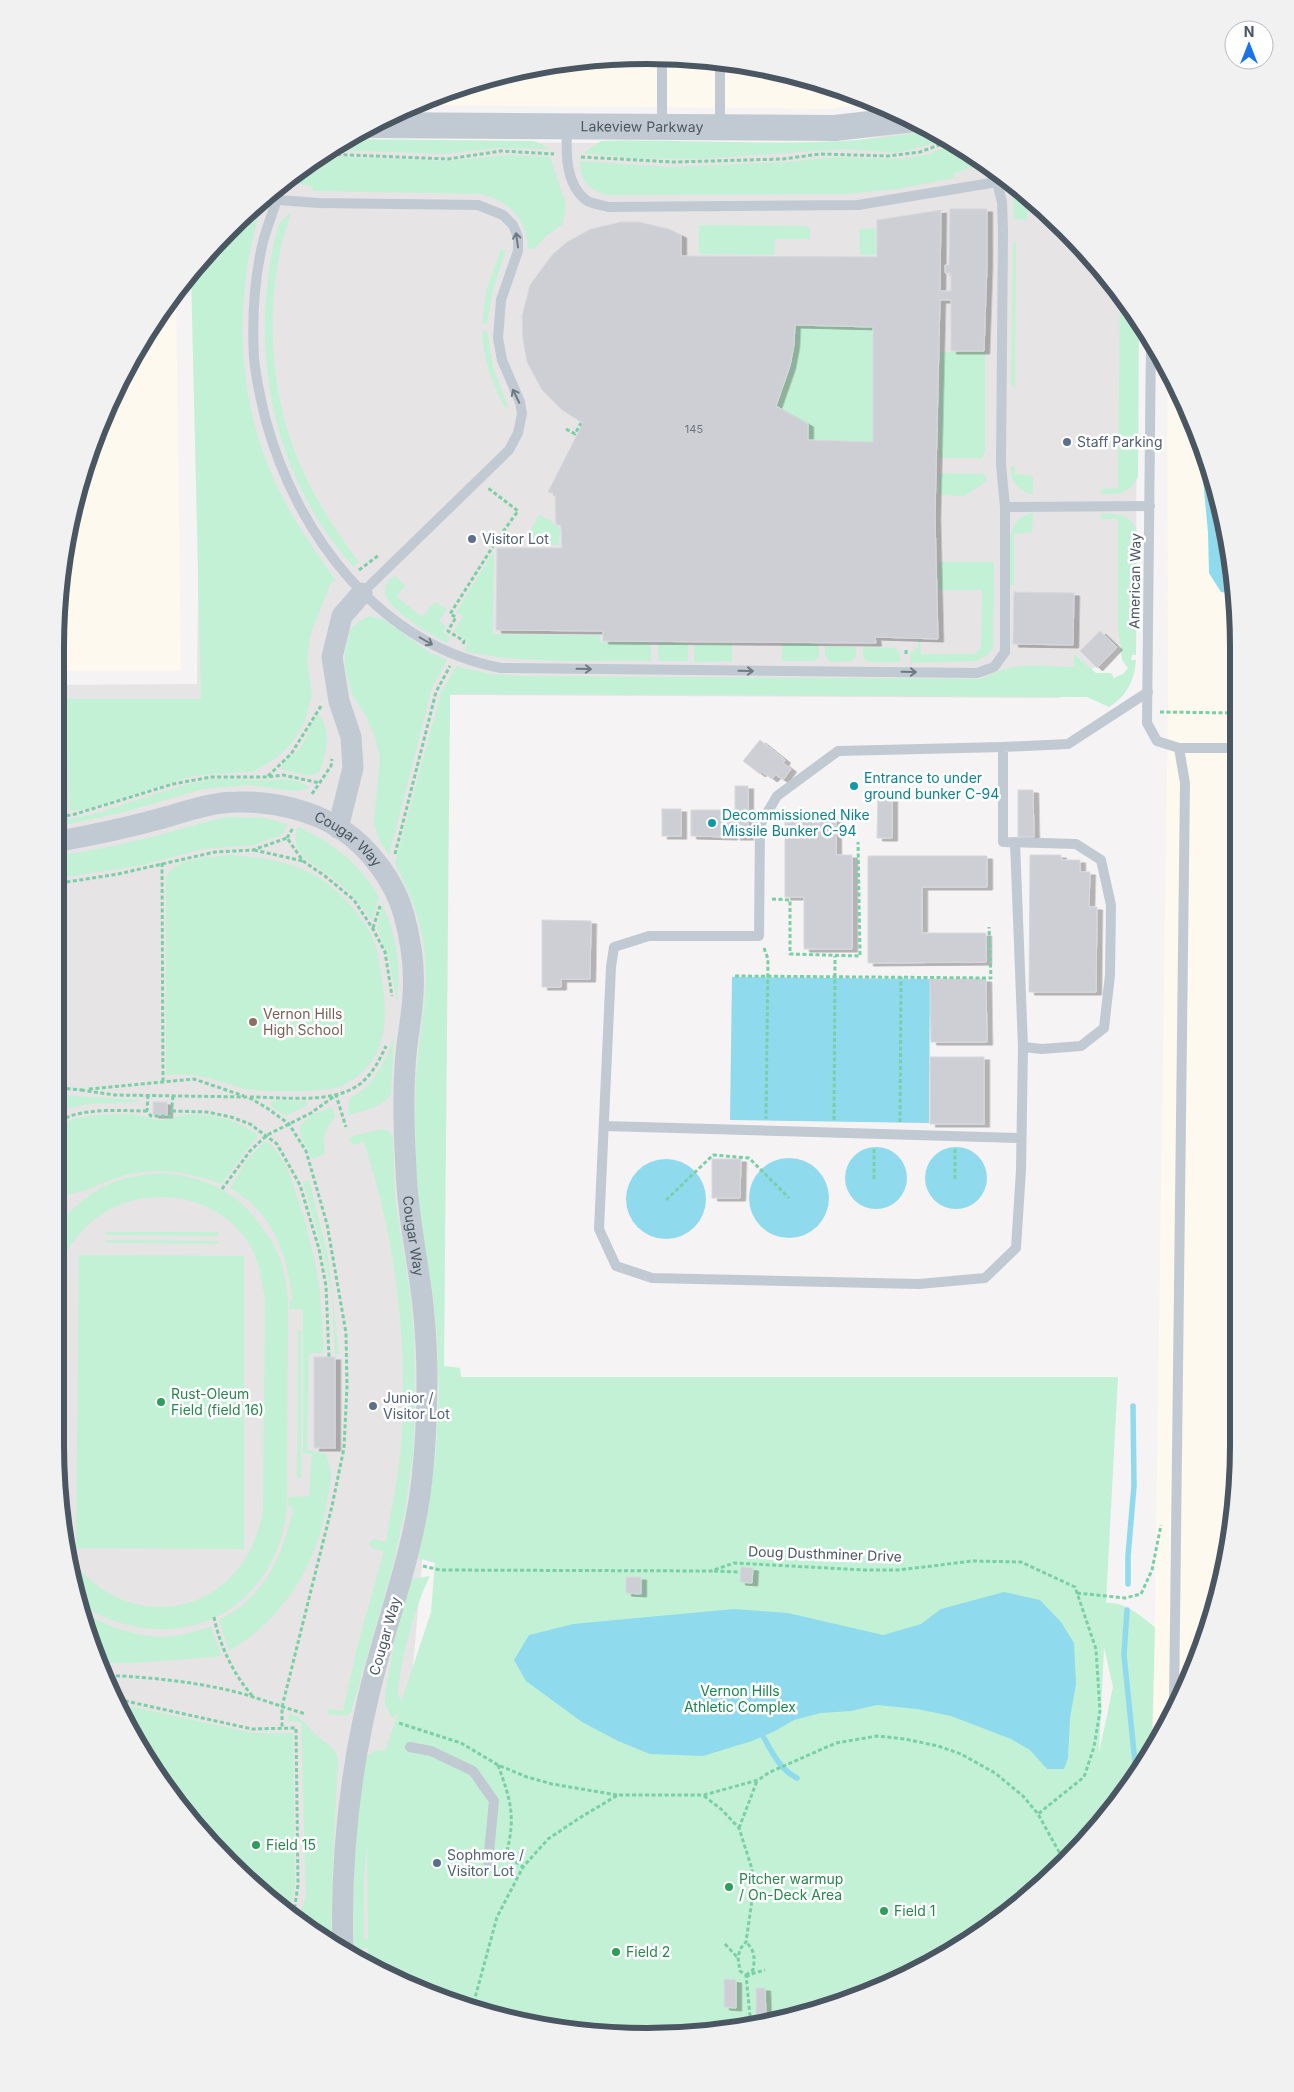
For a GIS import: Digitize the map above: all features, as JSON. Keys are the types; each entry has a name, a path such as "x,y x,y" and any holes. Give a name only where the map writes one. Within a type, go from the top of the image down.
{"street":[{"name":"Lakeview Parkway","path":"387,125 835,128 898,121"},
{"path":"338,828 353,768 352,737 339,701 332,657 342,616 362,593"},
{"name":"Cougar Way","path":"64,840 104,833 198,808 236,802 285,807 302,811 338,828 361,844 388,878 403,910 412,950 414,991 405,1067 405,1167 407,1198 423,1306 426,1424 422,1481 406,1563 375,1671 359,1742 349,1801 342,1900 343,1942"}],"lane":[{"path":"662,64 662,127"},
{"path":"720,69 720,128"},
{"path":"567,127 566,156 574,187 587,201 608,207 858,205 995,179"},
{"path":"280,194 263,241 256,284 254,323 254,359 261,401 272,444 292,492 306,518 332,556 362,593 386,614 422,639 456,656 492,666 525,668 977,673 994,667 1005,652 1006,507 1001,464 1003,232 1000,182"},
{"path":"278,200 319,203 478,205 506,218 513,225 518,237 518,251 501,300 498,338 502,360 520,402 522,414 518,433 509,450 362,593"},
{"name":"American Way","path":"1150,352 1147,723 1157,741 1179,748 1230,748"},
{"path":"1006,507 1150,506"},
{"path":"1015,842 1023,1047 1016,1248 985,1278 919,1284 652,1278 616,1266 599,1229 611,966 614,947 649,936 759,936 760,826 777,796 838,751 1068,744 1148,692"},
{"path":"1003,747 1003,842 1076,844 1101,860 1111,905 1110,975 1104,1028 1081,1046 1042,1049 1023,1047"},
{"path":"1174,1694 1185,783 1179,748"},
{"path":"604,1126 1021,1138"},
{"path":"410,1747 431,1751 473,1772 494,1801 488,1862"}],"path":[{"path":"335,154 448,159 501,151 674,162 736,162 820,154 888,156 920,152 943,144"},
{"path":"566,429 574,434 581,422"},
{"path":"373,929 436,692 464,641 448,631 456,618 450,614 518,510 487,487"},
{"path":"906,650 906,656"},
{"path":"267,777 291,754 321,705"},
{"path":"1147,711 1230,713"},
{"path":"253,850 287,838 304,861 354,900 373,929 384,952 392,999"},
{"path":"759,899 790,900 790,954 860,956 858,842"},
{"path":"64,882 118,874 215,852 253,850 304,861"},
{"path":"162,863 163,1081"},
{"path":"735,976 991,978 989,927"},
{"path":"759,936 768,959 765,1131"},
{"path":"834,1133 835,956"},
{"path":"900,1135 901,978"},
{"path":"222,1189 250,1151 267,1135 310,1113 336,1095 357,1086 376,1067 388,1038"},
{"path":"81,1090 194,1079 248,1097 289,1124 306,1151 327,1224 346,1333 347,1386 342,1458 332,1506 282,1707 282,1728"},
{"path":"64,1088 115,1095 309,1098 336,1095"},
{"path":"148,1095 147,1111 151,1116 160,1118 171,1116 173,1096"},
{"path":"336,1095 346,1127"},
{"path":"65,1117 83,1113 147,1111"},
{"path":"172,1111 207,1112 231,1117 250,1124 277,1144 300,1186 319,1248 326,1286 330,1357"},
{"path":"874,1134 874,1179"},
{"path":"955,1136 955,1179"},
{"path":"666,1200 713,1155 749,1158 790,1198"},
{"path":"1038,1814 1084,1777 1094,1747 1100,1711 1096,1649 1077,1593 1125,1598 1141,1594 1152,1570 1162,1521"},
{"name":"Doug Dusthminer Drive","path":"406,1563 440,1570 711,1571 734,1563 898,1570 973,1560 1021,1562 1075,1587 1077,1593"},
{"path":"711,1571 740,1572"},
{"path":"214,1616 218,1636 226,1655 245,1687 255,1699"},
{"path":"111,1675 139,1676 191,1683 233,1692 306,1714"},
{"path":"123,1700 252,1728 296,1728 298,1885 294,1910"},
{"path":"399,1723 461,1743 498,1765 527,1777 552,1784 618,1795 704,1796 758,1780 770,1772 836,1743 877,1736 905,1739 938,1746 961,1754 995,1773 1023,1796 1038,1814 1061,1855"},
{"path":"498,1765 510,1798 513,1821 506,1855 523,1867"},
{"path":"740,1828 758,1780"},
{"path":"474,2001 497,1917 523,1867 548,1839 581,1816 618,1795"},
{"path":"704,1796 721,1808 740,1828 752,1869 753,1893 746,1942 740,1949 738,1958 740,1971 746,1976 750,2019"},
{"path":"746,1942 752,1948 755,1957 753,1970 746,1976"},
{"path":"725,1944 738,1958"},
{"path":"746,1976 766,1970"}],"shaded area":[{"path":"647,64 685,65 761,75 798,84 859,104 832,109 432,105 496,84 533,75 609,65"},
{"name":"Vernon Hills High School","path":"916,130 971,162 1032,208 1086,262 1137,331 1136,631 1059,698 450,695 441,1345 409,1712 455,1995 389,1968 323,1930 262,1884 208,1830 162,1769 142,1737 108,1668 84,1596 75,1559 69,1521 64,1445 64,685 197,684 202,270 262,208 323,162 357,141 706,144 848,142"},
{"path":"176,303 181,671 64,671 65,609 69,571 75,533 84,496 108,424 124,389 142,355"},
{"path":"1167,383 1186,424 1210,496 1219,533 1229,609 1230,1445 1225,1521 1219,1559 1210,1596 1186,1668 1153,1735 1168,701"}],"green space":[{"path":"920,132 939,142 896,153 846,149 697,159 628,158 583,153 601,141 766,143 849,141"},
{"path":"360,139 534,141 551,149 499,148 445,154 342,150"},
{"path":"947,147 977,166 954,173 954,178 897,189 846,194 607,195 595,190 587,183 580,168 580,161 669,167 789,162 834,157 900,159 926,155"},
{"path":"509,155 550,157 566,205 563,224 546,236 534,249 528,249 527,238 520,220 507,206 499,200 490,197 480,194 313,191 313,187 300,184 299,179 332,156 448,161"},
{"path":"1013,193 1028,205 1027,220 1014,219"},
{"path":"261,209 247,267 243,304 246,378 252,414 262,450 282,497 304,534 336,581 331,582 310,636 307,661 312,695 305,721 292,743 276,758 255,771 193,776 85,809 70,811 69,749 68,813 64,813 64,699 201,699 191,283 208,262"},
{"path":"290,213 279,256 274,291 273,330 275,367 280,402 289,435 301,467 317,499 359,562 353,566 325,530 302,491 285,449 273,406 266,361 265,316 269,271 278,226"},
{"path":"699,225 806,226 810,229 810,239 775,239 774,255 699,254"},
{"path":"876,228 876,255 860,255 859,229"},
{"path":"1015,242 1015,386 1011,386 1013,244"},
{"path":"501,249 506,251 493,288 487,324 482,323 486,291"},
{"path":"1120,306 1139,334 1138,477 1124,491 1115,494 1101,494 1102,489 1118,488"},
{"path":"795,325 873,327 873,442 808,440 808,424 776,406 789,366"},
{"path":"482,331 487,331 493,368 508,406 505,408 489,371"},
{"path":"940,352 985,352 985,452 982,458 939,458"},
{"path":"1011,466 1015,466 1015,474 1033,476 1033,494 1019,488 1013,481"},
{"path":"939,473 984,474 987,481 964,496 939,495"},
{"path":"1033,513 1032,532 1014,534 1014,585 1009,585 1009,542 1012,532 1016,523 1023,517"},
{"name":"Vernon Hills Athletic Complex","path":"1101,514 1123,516 1131,521 1137,532 1136,655 1132,655 1131,660 1136,660 1135,668 1125,693 1109,707 1087,697 450,694 444,1366 460,1368 461,1377 1118,1377 1106,1603 1119,1604 1126,1607 1155,1627 1152,1737 1132,1769 1086,1830 1032,1884 1002,1908 939,1950 905,1968 870,1984 798,2008 761,2017 685,2027 609,2027 533,2017 496,2008 424,1984 389,1968 368,1957 368,1948 363,1948 363,1954 354,1949 354,1856 358,1806 367,1757 375,1751 385,1751 398,1714 392,1718 385,1704 395,1638 412,1579 430,1576 419,1602 404,1652 398,1696 402,1700 431,1612 435,1563 418,1558 430,1498 437,1436 438,1405 435,1313 420,1220 416,1149 416,1080 426,984 426,965 418,918 395,863 441,693 456,666 490,674 520,676 980,679 1002,670 1032,665 1071,667 1074,666 1074,654 1096,673 1111,673 1114,678 1123,674 1128,668 1122,660 1118,627 1118,519 1102,519 1100,517","holes":["1104,1647 1113,1687 1099,1753","367,1845 368,1939 364,1939 364,1876"]},
{"path":"539,515 552,521 555,526 560,527 559,545 541,545 541,543 527,536"},
{"path":"494,551 493,634 600,635 600,642 651,643 651,661 534,660 465,651 468,641 454,631 463,616 456,612"},
{"path":"939,562 994,562 993,648 987,655 976,661 910,663 910,653 914,653 915,648 918,648 918,639 920,639 921,654 975,654 981,647 982,590 939,590"},
{"path":"395,576 405,586 396,596 422,617 435,602 447,609 439,621 446,626 443,632 450,637 447,643 414,623 391,604 386,594 386,585"},
{"path":"369,616 383,619 429,652 447,660 432,688 389,855 379,839 374,823 380,758 375,737 366,716 352,694 345,669 345,651 350,630 358,622"},
{"path":"658,643 688,643 688,661 658,661"},
{"path":"694,644 732,644 732,661 694,662"},
{"path":"782,644 819,644 819,657 815,661 782,661"},
{"path":"825,646 856,647 856,657 851,661 830,662 825,656"},
{"path":"863,647 896,648 897,652 900,653 900,662 867,662 863,657"},
{"path":"318,715 325,727 327,743 324,760 318,773 309,776 281,769 286,761 300,748"},
{"path":"212,779 282,779 297,781 310,788 296,791 249,785 203,789 124,812 64,825 64,819 96,813 191,783"},
{"path":"228,817 264,818 287,824 286,829 281,835 254,845 202,849 143,865 64,877 64,854 148,838"},
{"path":"298,827 334,847 372,885 379,897 372,921 346,889 308,861 301,853 296,841"},
{"path":"232,855 280,862 315,875 332,887 345,900 363,921 372,936 376,946 384,996 384,1027 376,1055 356,1077 341,1086 308,1091 264,1091 244,1089 198,1076 166,1075 166,878 170,871 185,862 194,859"},
{"path":"382,905 391,928 397,952 397,1001 389,959 377,928"},
{"path":"394,1035 391,1094 377,1106 348,1115 349,1100 365,1088 375,1076 387,1056"},
{"path":"64,1095 139,1100 137,1102 90,1104 69,1108 64,1102"},
{"path":"273,1101 306,1101 308,1105 285,1116 270,1105"},
{"path":"332,1107 335,1116 324,1137 325,1154 312,1159 300,1134 300,1126 311,1115"},
{"path":"95,1115 138,1115 156,1120 166,1120 179,1116 200,1115 230,1120 257,1134 257,1137 221,1184 183,1173 158,1171 119,1177 77,1193 64,1195 64,1124 73,1119"},
{"path":"382,1129 389,1131 393,1138 395,1199 410,1293 414,1334 415,1406 413,1453 405,1510 392,1569 351,1712 347,1716 328,1714 327,1711 328,1709 343,1711 358,1644 384,1551 372,1548 369,1543 372,1539 386,1542 402,1438 402,1404 390,1404 386,1401 388,1398 403,1399 398,1295 390,1244 364,1142 353,1145 349,1140 353,1136"},
{"path":"264,1142 268,1142 279,1154 290,1176 313,1252 321,1301 324,1353 309,1353 307,1450 326,1454 331,1471 331,1480 321,1529 314,1550 294,1590 265,1624 229,1651 219,1620 249,1599 270,1573 284,1543 289,1526 293,1508 288,1505 289,1497 309,1496 312,1454 303,1453 303,1309 289,1309 290,1300 292,1299 288,1274 281,1250 270,1227 252,1204 230,1188 246,1161"},
{"path":"159,1173 207,1182 233,1197 244,1206 273,1244 284,1276 288,1300 287,1506 279,1544 264,1575 242,1600 215,1617 184,1627 151,1629 117,1622 88,1608 76,1564 93,1582 122,1599 152,1607 182,1604 210,1593 234,1574 252,1546 263,1510 265,1300 257,1263 248,1242 232,1223 212,1210 190,1201 166,1197 143,1199 120,1205 99,1216 81,1232 64,1258 64,1218 83,1200 104,1186 142,1175"},
{"path":"309,1180 328,1256 339,1354 335,1354 332,1296 324,1256 303,1182"},
{"path":"106,1232 218,1232 218,1236 106,1235"},
{"path":"106,1240 218,1241 218,1244 106,1243"},
{"name":"Rust-Oleum Field (field 16)","path":"79,1255 244,1256 244,1549 76,1548"},
{"path":"298,1330 301,1330 301,1478 297,1478"},
{"path":"90,1616 116,1628 142,1635 181,1635 211,1627 221,1655 216,1657 106,1663"},
{"name":"Field 15","path":"125,1705 253,1733 293,1733 295,1885 291,1907 262,1884 208,1830 162,1769"},
{"path":"290,1713 300,1719 330,1746 338,1759 331,1935 300,1914 306,1896 301,1722 287,1721"}],"water":[{"path":"1202,470 1219,533 1227,593 1221,592 1209,573 1208,532"},
{"path":"732,977 930,979 929,1123 730,1120"},
{"path":"876,1147 888,1149 898,1156 905,1166 907,1178 905,1190 898,1200 888,1207 876,1209 864,1207 854,1200 847,1190 845,1178 847,1166 854,1156 864,1149"},
{"path":"956,1147 968,1149 978,1156 985,1166 987,1178 985,1190 978,1200 968,1207 956,1209 944,1207 934,1200 927,1190 925,1178 927,1166 934,1156 944,1149"},
{"path":"789,1158 804,1161 817,1170 826,1183 829,1198 826,1213 817,1226 804,1235 789,1238 774,1235 761,1226 752,1213 749,1198 752,1183 761,1170 774,1161"},
{"path":"666,1159 681,1162 694,1171 703,1184 706,1199 703,1214 694,1227 681,1236 666,1239 651,1236 638,1227 629,1214 626,1199 629,1184 638,1171 651,1162"},
{"path":"1004,1592 1040,1600 1061,1622 1074,1643 1076,1684 1070,1718 1068,1758 1064,1769 1047,1769 1030,1750 1011,1739 951,1716 917,1709 877,1705 851,1711 821,1713 794,1720 752,1741 703,1756 650,1754 618,1741 582,1722 526,1681 514,1660 529,1635 573,1624 734,1609 788,1613 883,1635 921,1624 941,1609"}],"building":[{"path":"950,209 987,209 984,351 951,351 951,300 940,300 935,516 938,639 875,637 876,643 603,641 603,631 496,630 497,548 562,548 561,525 556,525 555,494 548,492 583,423 562,410 542,390 527,362 523,340 522,316 530,285 552,255 567,242 591,229 621,222 639,222 669,229 681,235 681,256 877,257 877,220 941,210 940,291 951,291 951,273 945,273 945,265 949,265","holes":["795,325 873,327 873,442 808,440 808,424 776,406 790,366"]},
{"path":"1014,592 1074,593 1073,645 1013,644"},
{"path":"1100,631 1117,647 1097,668 1080,651"},
{"path":"760,740 785,760 783,763 791,769 783,780 776,775 772,779 762,772 760,774 743,761"},
{"name":"Decommissioned Nike Missile Bunker C-94","path":"735,786 748,786 748,837 735,837"},
{"path":"1018,790 1033,790 1034,837 1018,837"},
{"name":"Decommissioned Nike Missile Bunker C-94","path":"878,792 892,793 892,838 877,838"},
{"name":"Decommissioned Nike Missile Bunker C-94","path":"662,809 681,809 681,836 662,836"},
{"name":"Decommissioned Nike Missile Bunker C-94","path":"691,810 732,810 732,837 691,836"},
{"path":"785,819 836,819 836,855 852,855 852,949 804,949 804,897 785,897"},
{"path":"1030,855 1061,855 1061,860 1080,860 1080,872 1090,872 1089,907 1097,907 1096,992 1029,992"},
{"path":"868,856 987,856 987,887 922,887 922,933 986,933 986,962 868,963"},
{"path":"542,920 591,921 590,979 561,979 561,987 542,987"},
{"path":"930,979 986,979 987,1042 931,1042"},
{"path":"930,1057 984,1057 984,1124 930,1124"},
{"path":"153,1102 167,1102 167,1115 153,1115"},
{"path":"712,1159 741,1159 740,1198 712,1198"},
{"path":"314,1357 335,1357 335,1448 314,1448"},
{"path":"741,1567 753,1568 752,1583 740,1582"},
{"path":"626,1577 641,1577 641,1594 626,1593"},
{"path":"724,1979 736,1980 736,2008 724,2007"},
{"path":"756,1988 765,1988 766,2015 756,2015"}],"waterway":[{"path":"1128,1584 1128,1556 1134,1486 1133,1406"},
{"path":"1127,1610 1124,1655 1135,1764"},
{"path":"763,1736 781,1765 797,1778"}],"place":[{"name":"Staff Parking","path":"1067,442"},
{"name":"Visitor Lot","path":"472,539"},
{"name":"Entrance to under ground bunker C-94","path":"854,786"},
{"name":"Decommissioned Nike Missile Bunker C-94","path":"712,823"},
{"name":"Vernon Hills High School","path":"253,1022"},
{"name":"Rust-Oleum Field (field 16)","path":"161,1402"},
{"name":"Junior / Visitor Lot","path":"373,1406"},
{"name":"Field 15","path":"256,1845"},
{"name":"Sophmore / Visitor Lot","path":"437,1863"},
{"name":"Pitcher warmup / On-Deck Area","path":"729,1887"},
{"name":"Field 1","path":"884,1911"},
{"name":"Field 2","path":"616,1952"}]}
